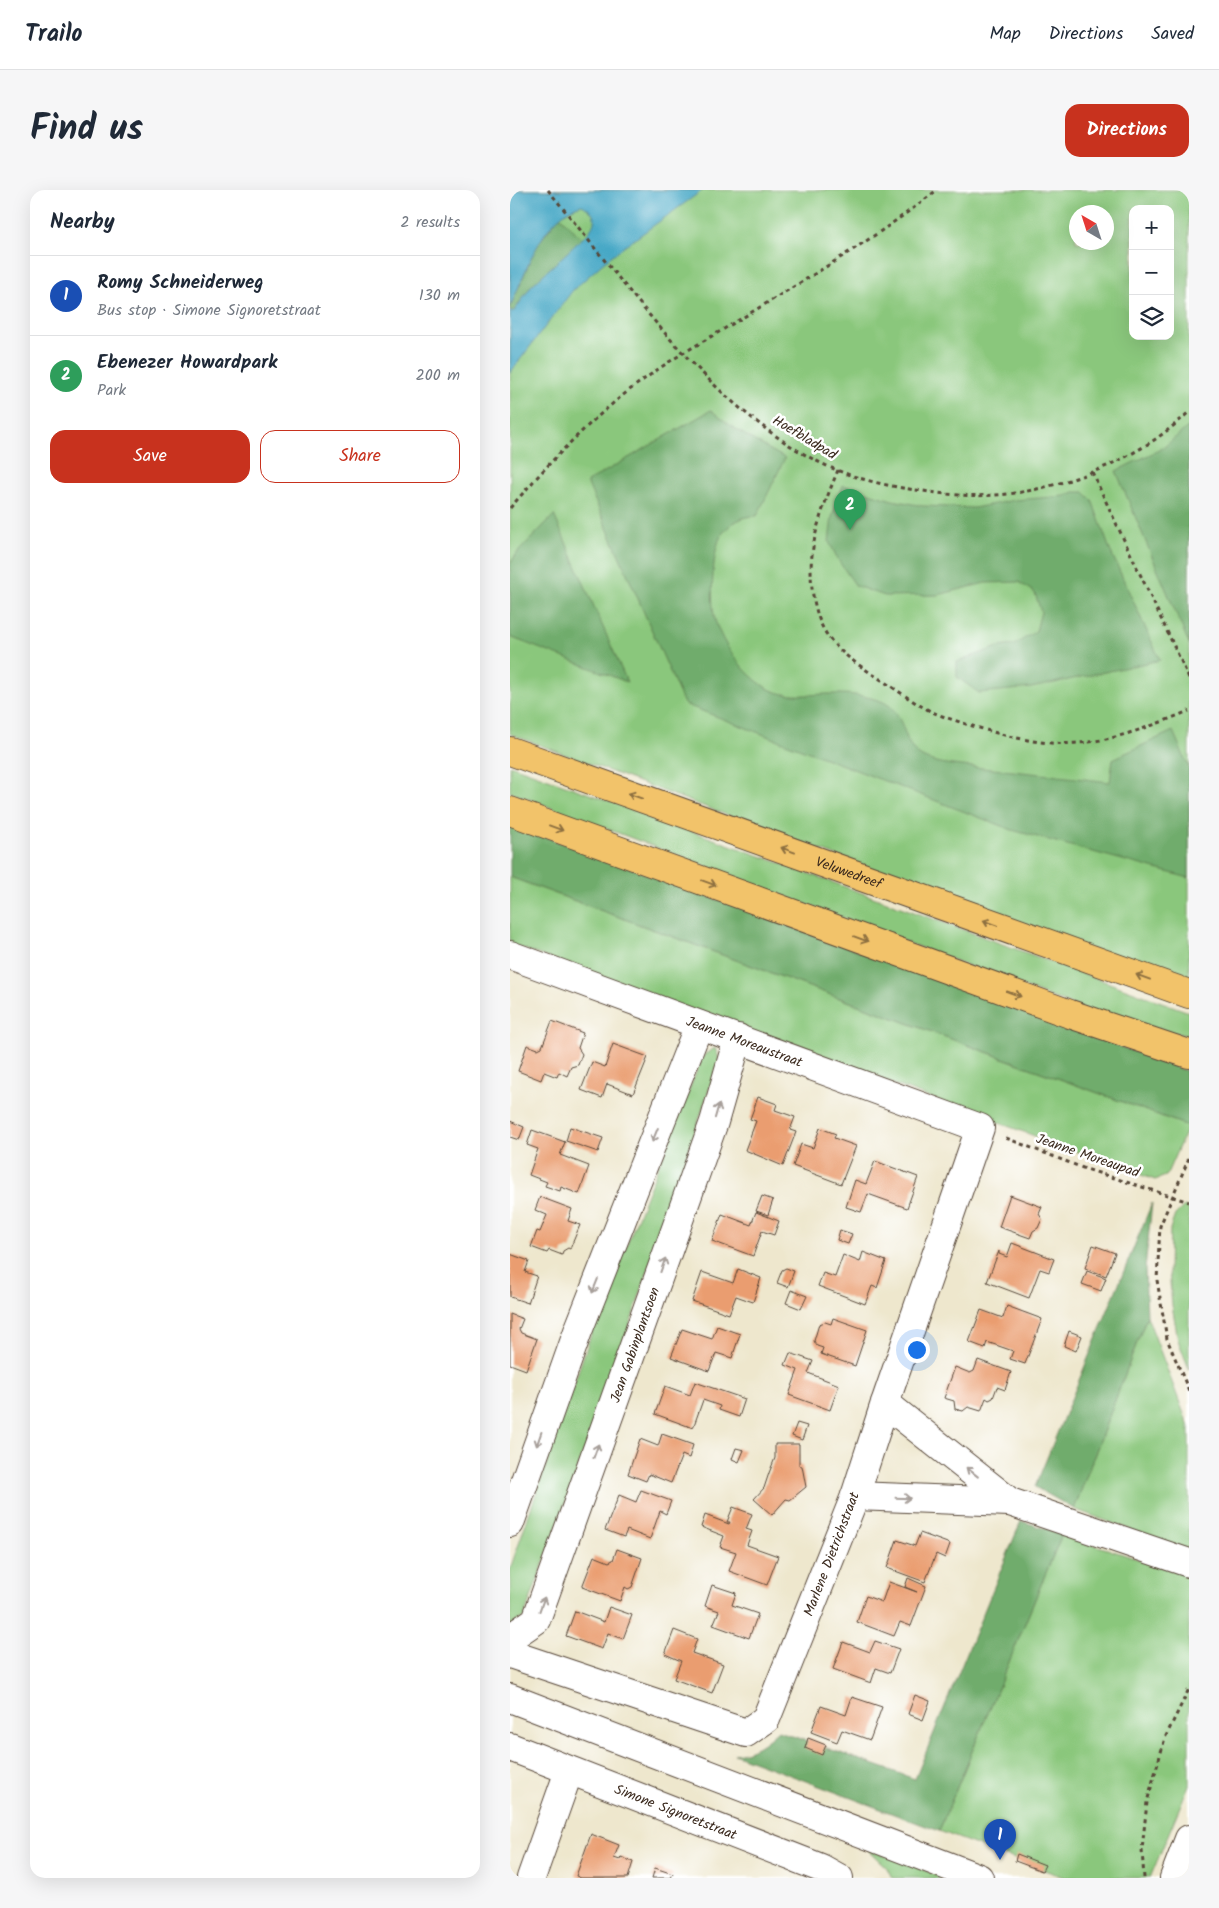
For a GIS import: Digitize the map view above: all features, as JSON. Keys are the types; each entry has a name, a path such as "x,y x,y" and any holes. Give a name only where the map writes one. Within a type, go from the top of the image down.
{"main road":[{"name":"Veluwedreef","path":"510,751 1189,994"},
{"path":"510,811 1070,1014 1189,1054"}],"street":[{"name":"Jeanne Moreaustraat","path":"510,955 980,1128"},
{"path":"510,1523 578,1331 699,1025"},
{"name":"Jean Gabinplantsoen","path":"510,1638 536,1620 714,1122 738,1038"},
{"name":"Marlene Dietrichstraat","path":"510,1654 746,1734 766,1719 855,1496 885,1403 980,1128"},
{"path":"885,1403 1010,1502"},
{"path":"855,1496 1010,1502 1189,1564"},
{"path":"510,1698 979,1878"},
{"name":"Simone Signoretstraat","path":"510,1747 822,1868 838,1878"},
{"path":"531,1878 569,1771"},
{"path":"1174,1878 1189,1839"}],"path":[{"name":"Hoefbladpad","path":"548,190 683,353 739,407 762,425 812,458 838,470 890,487 945,494 989,496 1021,493 1070,482 1114,463 1142,448 1178,423 1189,412"},
{"path":"510,508 596,416 652,373 904,217 937,190"},
{"path":"838,470 815,533 811,557 812,580 814,603 818,618 826,634 833,644 853,661 937,714 1002,736 1032,741 1077,743 1099,740 1154,725 1189,711"},
{"path":"1092,472 1189,678"},
{"name":"Jeanne Moreaupad","path":"980,1128 1083,1168 1189,1202"},
{"path":"1189,1158 1160,1226 1157,1280 1167,1339 1189,1392"},
{"path":"1144,1878 1142,1850 1147,1802 1165,1738 1189,1689"}],"green space":[{"path":"510,190 1189,190 1189,982 1035,930 510,734"},
{"path":"561,217 582,239 531,286 512,312 510,307 537,245 558,218"},
{"path":"711,410 746,436 785,458 757,516 738,520 722,534 714,563 713,612 715,620 723,640 750,675 767,688 784,694 848,694 878,700 895,711 915,751 928,760 951,765 1110,782 1113,759 1173,731 1189,768 1189,878 1012,830 684,704 587,482"},
{"path":"1189,426 1189,644 1116,471 1163,448"},
{"path":"843,485 892,500 923,506 974,508 1015,500 1065,496 1074,492 1084,492 1092,500 1110,550 1160,660 1031,688 979,693 957,677 957,662 998,647 1014,645 1036,631 1041,612 1035,593 1019,582 985,583 938,595 885,596 856,586 840,563 829,542 832,517"},
{"path":"554,515 627,682 510,637 510,564 518,552"},
{"path":"510,765 1189,1012 1189,1036 1101,1016 510,792"},
{"path":"510,824 1187,1071 1185,1078 1189,1080 1188,1126 510,877"},
{"path":"510,877 1188,1126 1166,1176 1155,1180 510,944"},
{"path":"715,1048 719,1058 717,1066 628,1330 524,1617 510,1626 510,1569 595,1323 700,1063 705,1054"},
{"path":"1152,1203 1145,1269 1147,1316 1074,1509 1035,1487"},
{"path":"1184,1206 1189,1208 1189,1369 1178,1340 1169,1271 1170,1229 1175,1215"},
{"path":"1147,1316 1189,1427 1189,1551 1074,1509"},
{"path":"1021,1521 1062,1534 939,1831 734,1754 758,1747 778,1731 915,1779"},
{"path":"1062,1534 1189,1576 1189,1785 1150,1878 1066,1878 939,1831"},
{"path":"867,1849 945,1878 892,1878 887,1868"}],"water":[{"path":"510,190 703,190 610,257 573,290 510,373 510,310 512,312 515,310 531,286 588,233 593,225 594,218 593,214 582,205 568,211 556,220 529,262 510,307"}],"building":[{"path":"552,1021 583,1033 578,1048 582,1054 578,1065 571,1067 567,1076 559,1072 557,1077 544,1072 541,1080 518,1071 527,1045 538,1049 542,1047"},
{"path":"613,1044 648,1057 633,1094 607,1084 602,1098 581,1090 592,1062 605,1067"},
{"path":"758,1097 777,1104 775,1110 795,1117 790,1130 796,1132 783,1166 745,1150 756,1121 750,1119"},
{"path":"510,1121 524,1127 519,1140 510,1137"},
{"path":"570,1127 603,1138 598,1152 566,1141"},
{"path":"820,1128 836,1134 834,1138 856,1146 841,1184 793,1166 801,1144 813,1148"},
{"path":"532,1130 565,1142 560,1155 589,1166 579,1194 561,1187 560,1191 545,1186 547,1182 529,1175 538,1149 527,1145"},
{"path":"875,1161 918,1177 907,1208 868,1194 861,1212 846,1207 855,1180 866,1184"},
{"path":"1010,1195 1042,1207 1039,1214 1042,1219 1030,1238 999,1227"},
{"path":"762,1196 773,1200 768,1215 756,1211"},
{"path":"540,1197 572,1209 568,1221 580,1225 570,1249 568,1248 563,1251 562,1255 549,1250 547,1253 531,1247 537,1231 540,1232 547,1215 535,1210"},
{"path":"756,1212 779,1221 774,1235 762,1231 753,1256 712,1241 722,1214 751,1225"},
{"path":"840,1230 852,1234 848,1244 837,1240"},
{"path":"1012,1243 1054,1259 1049,1272 1040,1269 1029,1298 987,1282 999,1251 999,1254 1007,1257"},
{"path":"1093,1245 1115,1253 1106,1276 1085,1268"},
{"path":"863,1252 886,1261 877,1288 872,1286 865,1304 818,1286 823,1273 835,1277 843,1255 860,1262"},
{"path":"510,1254 529,1261 525,1272 537,1276 528,1303 510,1297"},
{"path":"786,1268 794,1271 788,1287 777,1283 782,1270"},
{"path":"738,1269 761,1278 753,1302 736,1296 729,1314 692,1301 702,1272 733,1283"},
{"path":"1087,1271 1106,1278 1101,1291 1082,1284"},
{"path":"791,1290 807,1296 801,1309 786,1303"},
{"path":"1007,1306 1042,1319 1025,1364 1010,1359 1013,1351 987,1342 985,1348 969,1342 981,1310 1003,1318"},
{"path":"510,1314 523,1319 519,1329 521,1333 537,1339 526,1370 510,1364"},
{"path":"833,1318 867,1330 855,1366 821,1354 823,1348 817,1346 814,1341 819,1324 825,1322 831,1324"},
{"path":"717,1326 740,1334 732,1358 716,1353 709,1371 671,1357 682,1329 712,1339"},
{"path":"1069,1331 1082,1336 1076,1351 1064,1346"},
{"path":"790,1353 813,1361 808,1373 839,1385 830,1410 789,1395 798,1370 785,1365"},
{"path":"978,1360 1011,1372 1005,1390 997,1387 993,1398 989,1400 986,1398 981,1411 968,1407 963,1411 955,1409 954,1401 944,1398 955,1367 970,1373 974,1371"},
{"path":"695,1382 745,1399 739,1417 719,1410 720,1406 703,1400 693,1428 655,1414 665,1386 690,1395"},
{"path":"797,1423 807,1426 802,1440 792,1436"},
{"path":"662,1434 693,1445 689,1458 682,1455 671,1483 649,1474 646,1481 628,1474 640,1439 658,1446"},
{"path":"775,1444 799,1444 799,1465 802,1466 806,1487 790,1500 786,1499 772,1515 754,1499 764,1488 775,1458"},
{"path":"736,1448 744,1450 739,1462 732,1459"},
{"path":"641,1490 671,1501 666,1514 660,1511 650,1539 627,1530 624,1537 605,1530 619,1495 636,1502"},
{"path":"733,1507 752,1514 746,1529 752,1531 747,1545 778,1556 767,1585 729,1571 736,1552 720,1547 724,1536 701,1527 705,1515 729,1524 730,1522 727,1522"},
{"path":"920,1533 950,1544 945,1558 936,1554 925,1582 887,1568 897,1540 915,1546"},
{"path":"617,1549 642,1558 632,1587 628,1589 625,1587 620,1601 582,1587 594,1556 609,1562 613,1560"},
{"path":"908,1578 926,1586 911,1626 900,1622 894,1636 857,1622 866,1596 882,1602 889,1582 917,1592 905,1587"},
{"path":"712,1585 736,1593 732,1605 758,1614 749,1638 713,1625 719,1611 705,1606"},
{"path":"609,1607 632,1615 623,1639 608,1633 602,1649 566,1636 575,1611 604,1622"},
{"path":"674,1630 697,1639 692,1653 723,1664 712,1693 674,1679 681,1661 665,1654"},
{"path":"875,1641 899,1649 890,1673 876,1668 871,1683 833,1669 843,1642 870,1652"},
{"path":"915,1695 930,1701 923,1720 908,1714"},
{"path":"852,1697 882,1707 870,1740 842,1730 837,1742 811,1732 821,1706 846,1715"},
{"path":"808,1738 826,1745 822,1755 805,1748"},
{"path":"591,1834 619,1845 614,1858 620,1860 621,1857 633,1862 628,1878 581,1878 576,1876"},
{"path":"1017,1854 1045,1865 1042,1871 1015,1861"},
{"path":"655,1868 673,1874 671,1878 652,1878"}],"place":[{"name":"Ebenezer Howardpark","path":"850,530"},
{"name":"Romy Schneiderweg","path":"1000,1860"}]}
